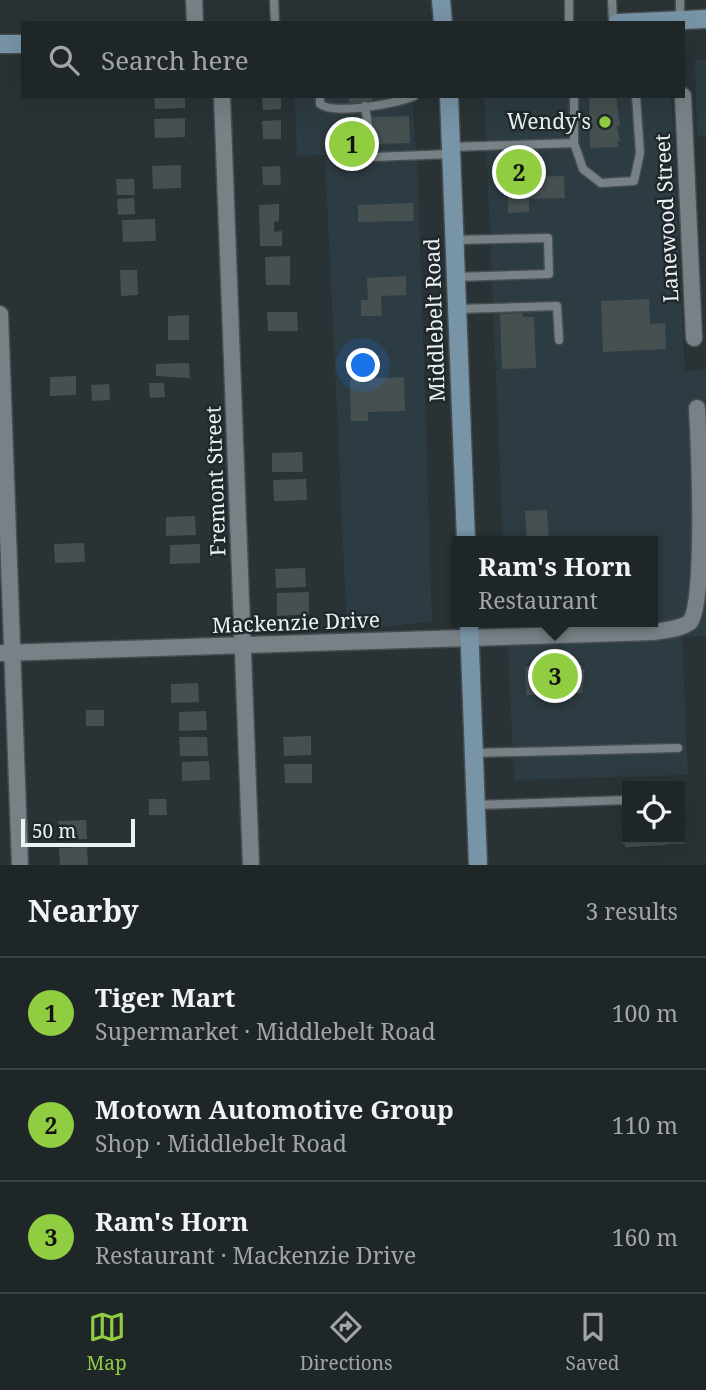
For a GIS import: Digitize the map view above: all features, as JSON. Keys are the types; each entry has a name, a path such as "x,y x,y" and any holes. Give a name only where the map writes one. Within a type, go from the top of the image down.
{"main road":[{"path":"441,0 443,21"},
{"path":"685,21 706,19"},
{"path":"0,44 21,44"},
{"name":"Middlebelt Road","path":"449,98 466,536"},
{"path":"470,630 477,865"}],"street":[{"path":"194,0 195,21"},
{"name":"Fremont Street","path":"222,98 251,865"},
{"name":"Lanewood Street","path":"683,98 694,338"},
{"path":"0,314 6,653 20,865"},
{"path":"697,408 705,578"},
{"name":"Mackenzie Drive","path":"6,653 243,646 470,630 593,635 654,632 691,622 699,604 705,578"}],"lane":[{"path":"274,0 275,21"},
{"path":"569,0 569,21"},
{"path":"612,0 616,21"},
{"path":"680,0 680,21"},
{"path":"320,98 322,107 329,109 365,106 402,98"},
{"path":"574,98 574,143 583,169 601,183 634,181 640,153 636,98"},
{"path":"365,106 373,157 574,143"},
{"path":"455,240 548,238 549,274 456,277"},
{"path":"457,309 558,306 559,340"},
{"path":"474,753 678,748"},
{"path":"476,805 622,800"}],"shaded area":[{"path":"695,60 706,60 706,136 697,136"},
{"path":"295,98 412,98 418,179 432,622 347,630 325,155 297,156"},
{"path":"484,98 671,98 685,371 706,369 706,636 682,637 688,775 514,780 507,627 658,627 658,536 503,536"}],"building":[{"path":"154,98 185,98 185,108 155,109"},
{"path":"262,98 281,98 281,109 263,110"},
{"path":"349,98 372,98 372,104 349,105"},
{"name":"Wendy's","path":"589,98 616,98 620,126 617,126 620,141 618,147 590,148"},
{"path":"409,116 410,143 373,144 372,117"},
{"path":"185,118 185,137 155,138 154,119"},
{"path":"281,120 281,139 263,139 262,121"},
{"path":"363,121 364,166 342,167 340,122"},
{"path":"531,158 531,177 564,176 565,198 529,199 529,212 508,213 508,159"},
{"path":"181,165 181,188 153,189 152,166"},
{"path":"280,166 281,185 263,185 262,167"},
{"path":"116,179 134,179 135,195 117,195"},
{"path":"134,198 135,214 118,215 117,199"},
{"path":"413,203 414,221 358,222 358,205"},
{"path":"279,204 279,221 274,222 274,232 282,231 282,246 260,246 259,205"},
{"path":"155,219 156,241 123,242 122,220"},
{"path":"290,256 290,285 266,285 265,257"},
{"path":"120,270 137,270 138,295 121,296"},
{"path":"406,276 406,295 381,296 382,316 361,316 361,300 368,300 367,278"},
{"path":"649,299 650,324 665,323 666,349 603,352 601,301"},
{"path":"267,312 297,312 298,331 268,331"},
{"path":"522,313 523,317 534,317 536,368 502,369 500,314"},
{"path":"189,315 189,340 168,340 168,316"},
{"path":"189,363 190,378 156,376 156,364"},
{"path":"76,376 76,395 50,396 50,377"},
{"path":"404,377 405,411 368,412 368,421 351,421 350,379"},
{"path":"149,383 164,383 165,397 150,398"},
{"path":"109,384 110,400 92,401 91,385"},
{"path":"302,452 303,472 272,472 272,453"},
{"path":"306,479 307,500 274,501 273,480"},
{"path":"547,510 549,536 527,536 525,511"},
{"path":"195,516 196,535 166,536 166,517"},
{"path":"84,543 85,562 55,563 54,544"},
{"path":"200,544 200,563 170,564 170,545"},
{"path":"305,568 306,587 276,588 275,569"},
{"path":"309,592 309,614 277,616 277,593"},
{"path":"582,665 582,669 585,669 582,693 558,694 558,699 547,699 547,695 526,695 525,667"},
{"path":"198,683 199,702 171,703 171,684"},
{"path":"86,710 104,710 104,726 86,726"},
{"path":"206,711 207,730 179,731 179,712"},
{"path":"311,736 311,755 284,756 283,737"},
{"path":"179,737 207,737 208,756 180,756"},
{"path":"209,761 210,780 182,781 182,762"},
{"path":"284,764 312,764 312,783 285,783"},
{"path":"149,799 166,799 167,815 149,815"},
{"path":"86,820 87,839 59,840 58,821"},
{"path":"625,844 667,844 667,845 625,847"},
{"path":"87,847 88,865 60,865 59,848"}],"place":[{"name":"Wendy's","path":"605,122"},
{"name":"Tiger Mart","path":"352,144"},
{"name":"Motown Automotive Group","path":"519,172"},
{"name":"Ram's Horn","path":"555,676"}]}
